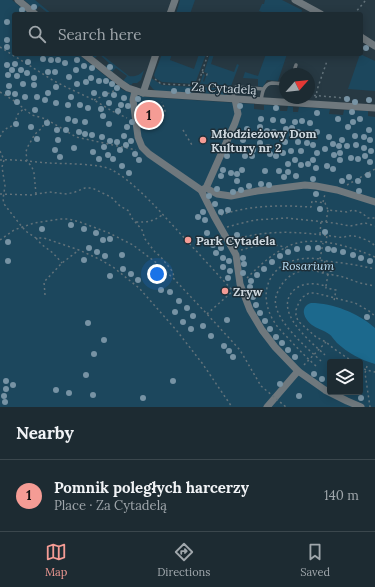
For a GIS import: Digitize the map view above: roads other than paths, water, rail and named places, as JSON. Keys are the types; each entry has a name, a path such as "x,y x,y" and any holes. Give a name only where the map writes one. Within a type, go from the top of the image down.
{"street":[{"path":"18,0 33,12"},
{"path":"171,12 175,0"},
{"path":"295,0 318,12"},
{"path":"363,38 375,46"},
{"name":"Za Cytadelą","path":"87,56 122,84 135,91 143,93 375,108"},
{"path":"143,93 155,56"},
{"path":"135,91 133,100 138,137 144,150 204,189 217,194 231,196 305,185 337,190 375,202"},
{"path":"234,99 238,114 204,189 215,218 235,252 240,284 250,310 262,330 275,347 298,371 325,390 347,402 362,407"},
{"path":"267,407 298,371"}],"lane":[{"path":"261,101 263,89 267,84 279,83"},
{"path":"234,99 236,87 263,89"}],"place":[{"name":"Pomnik poległych harcerzy","path":"149,115"},
{"name":"Młodzieżowy Dom Kultury nr 2","path":"203,140"},
{"name":"Park Cytadela","path":"188,240"},
{"name":"Zryw","path":"225,291"}],"park label":[{"name":"Rosarium","path":"308,265"}]}
